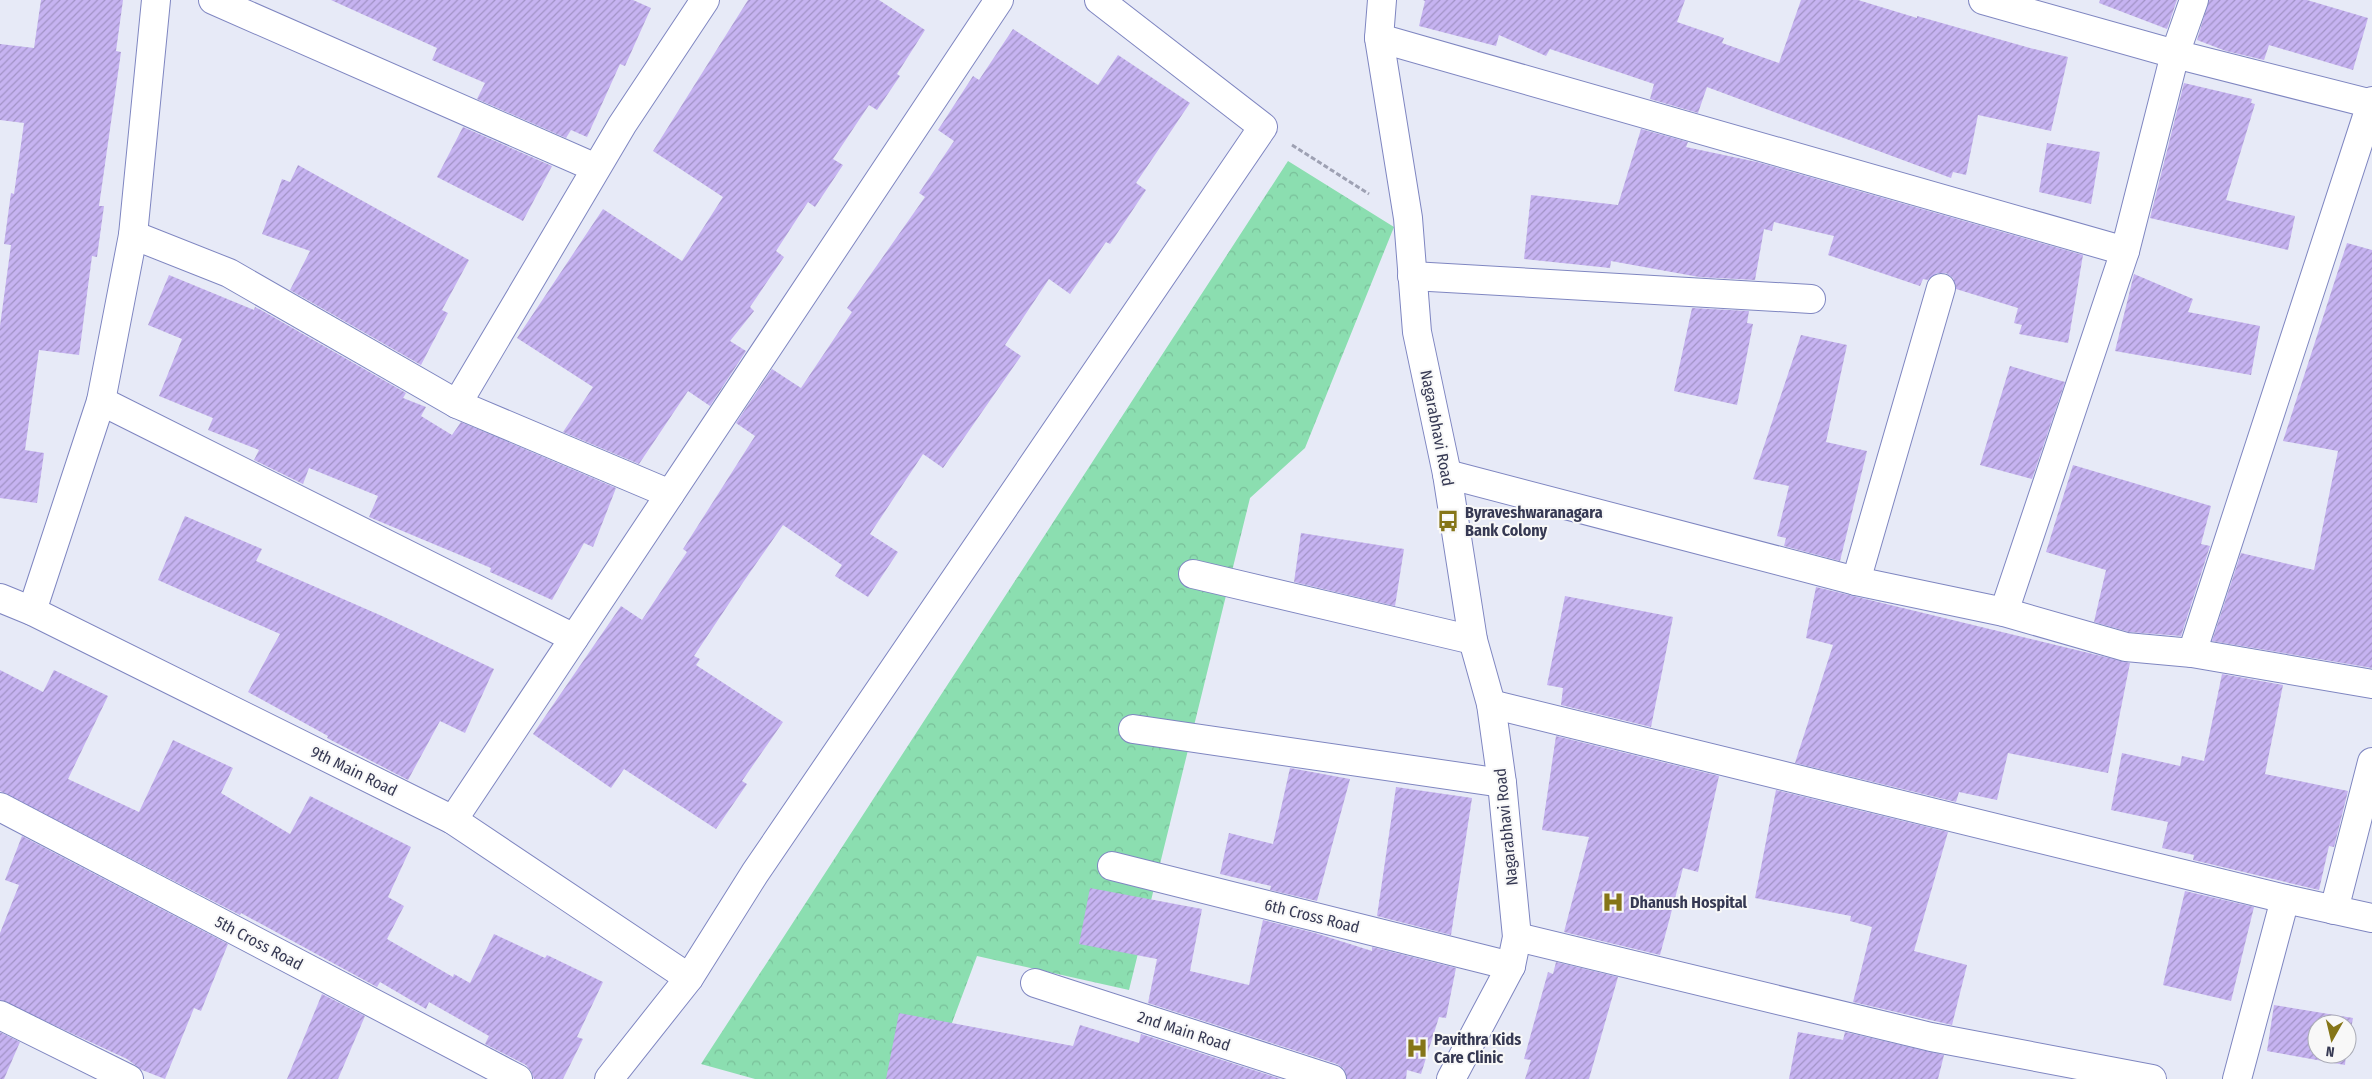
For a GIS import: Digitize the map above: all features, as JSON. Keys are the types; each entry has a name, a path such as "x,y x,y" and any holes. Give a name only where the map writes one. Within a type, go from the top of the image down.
{"street":[{"path":"32,611 101,400 133,234 156,0"},
{"path":"213,0 596,168"},
{"path":"453,820 999,0"},
{"path":"609,1079 689,978 760,864 1263,127 1099,0"},
{"name":"Nagarabhavi Road","path":"1382,0 1379,38 1408,218 1417,332 1447,474 1473,640 1491,704 1502,783 1517,937 1511,966 1451,1079"},
{"path":"1983,0 2175,54 2372,103 2192,652"},
{"path":"2004,612 2125,250 2175,54 2194,0"},
{"path":"457,404 596,168 699,2"},
{"path":"1379,38 2125,250"},
{"path":"133,234 229,273 457,404 670,494"},
{"path":"1412,276 1812,299"},
{"path":"1856,581 1941,288"},
{"path":"101,400 574,638"},
{"path":"1447,474 1856,581 2004,612 2126,647 2192,652 2372,684"},
{"path":"1193,574 1473,640"},
{"name":"9th Main Road","path":"0,598 32,611 453,820 689,978"},
{"path":"1491,704 2285,899 2372,918"},
{"path":"1133,729 1502,783"},
{"path":"2334,910 2372,762"},
{"name":"5th Cross Road","path":"3,816 518,1079"},
{"name":"6th Cross Road","path":"1112,866 1511,966"},
{"path":"2237,1079 2285,899"},
{"path":"1517,937 1931,1037 2152,1079"},
{"name":"2nd Main Road","path":"1036,983 1332,1079"},
{"path":"0,1015 129,1079"}],"path":[{"path":"1263,127 1408,218"}],"green space":[{"path":"1288,161 1394,227 1305,448 1250,498 1129,990 977,956 931,1079 755,1079 701,1064"}],"building":[{"path":"41,0 123,0 116,51 121,52 99,206 104,206 97,257 92,256 79,355 39,350 25,450 44,453 37,503 0,498 0,326 11,245 4,244 11,193 14,194 24,123 0,120 0,44 34,48"},
{"path":"331,0 633,0 651,8 625,66 620,64 587,137 571,130 566,138 477,99 485,83 432,60 437,48"},
{"path":"748,0 879,0 925,30 897,74 900,76 877,110 869,105 833,159 843,165 815,207 808,202 776,251 784,257 750,307 754,311 730,341 746,351 710,406 688,391 639,464 563,432 593,387 517,338 603,209 682,261 723,197 653,151"},
{"path":"1423,0 1685,0 1677,22 1724,38 1722,43 1779,63 1801,0 1858,0 1917,18 1917,16 2068,57 2051,131 1978,115 1966,175 1953,172 1951,178 1707,87 1698,113 1650,99 1654,84 1550,49 1546,56 1499,35 1496,46 1419,26 1425,1"},
{"path":"2100,0 2177,0 2167,29 2099,3"},
{"path":"2209,0 2307,0 2368,18 2353,70 2269,45 2264,60 2226,51 2197,40"},
{"path":"1013,29 1098,85 1118,55 1190,103 1136,183 1146,190 1110,244 1106,242 1070,294 1049,279 1005,345 1021,356 943,468 923,454 870,534 898,552 868,597 835,576 842,565 783,525 744,581 694,656 700,659 696,665 783,722 742,781 747,784 716,829 624,769 611,788 533,734 621,606 642,620 687,552 683,549 755,436 736,423 772,369 801,388 852,312 847,308 925,197 919,193 954,141 938,130 973,76 979,80"},
{"path":"2184,83 2252,99 2251,103 2255,104 2226,200 2295,216 2288,250 2150,218"},
{"path":"463,127 552,166 523,221 437,177"},
{"path":"1641,129 1688,142 1686,147 1757,162 2083,255 2068,343 2019,334 2022,325 2014,323 2018,308 1956,289 1953,278 1946,273 1937,273 1928,280 1923,279 1920,286 1828,255 1834,236 1774,222 1772,231 1764,229 1755,280 1699,277 1611,261 1610,268 1524,259 1531,195 1618,205"},
{"path":"2047,143 2100,152 2091,204 2039,192"},
{"path":"298,165 469,260 442,310 448,313 421,365 290,290 310,251 262,234 282,179 290,182"},
{"path":"2347,243 2372,250 2372,668 2212,641 2241,553 2314,570 2338,451 2283,441"},
{"path":"2134,274 2193,299 2188,312 2260,326 2251,375 2115,351"},
{"path":"169,275 254,310 255,307 261,310 406,393 403,398 426,407 421,416 452,435 461,422 616,488 593,547 584,543 552,600 490,572 491,568 369,517 378,496 309,468 303,484 254,460 259,450 208,430 213,418 159,396 182,339 148,325"},
{"path":"1692,308 1749,311 1747,323 1753,324 1737,405 1674,391"},
{"path":"1801,335 1847,345 1826,442 1867,451 1840,561 1784,546 1786,538 1777,536 1789,486 1753,479"},
{"path":"2010,366 2065,382 2032,479 1980,465"},
{"path":"2073,465 2211,506 2201,544 2210,546 2181,636 2129,632 2094,622 2106,570 2046,552"},
{"path":"185,516 262,549 256,561 382,616 494,669 465,733 440,721 408,780 327,738 328,736 248,692 280,634 158,580"},
{"path":"1301,533 1404,549 1395,606 1294,582"},
{"path":"1816,587 2130,663 2108,773 2008,753 1997,800 1959,792 1956,802 1795,763 1833,645 1806,638"},
{"path":"1565,596 1673,617 1651,727 1561,705 1563,688 1547,685"},
{"path":"0,670 43,692 54,670 108,696 68,779 139,812 173,740 233,768 221,793 290,834 310,796 411,847 388,897 404,906 387,939 453,977 454,974 470,983 494,934 545,958 547,955 603,982 577,1037 583,1039 563,1079 534,1079 526,1065 485,1044 489,1036 429,1002 426,1009 380,982 377,987 241,913 240,915 0,791"},
{"path":"2222,674 2283,685 2265,774 2348,791 2334,847 2329,846 2319,890 2193,860 2194,855 2162,848 2168,822 2111,810 2122,753 2180,766 2182,756 2204,761"},
{"path":"1556,736 1719,776 1698,872 1683,868 1660,955 1564,932 1589,837 1542,830"},
{"path":"1290,768 1350,779 1317,901 1270,890 1271,886 1220,874 1229,833 1273,844"},
{"path":"1396,787 1472,798 1451,935 1377,916"},
{"path":"1776,790 1948,832 1914,951 1967,965 1952,1025 1853,1002 1872,927 1850,921 1851,916 1755,898"},
{"path":"22,836 228,944 201,1011 194,1008 165,1079 142,1070 127,1059 0,1000 0,933 19,885 5,880"},
{"path":"1090,888 1202,909 1190,971 1249,985 1263,920 1315,933 1372,951 1372,947 1456,968 1446,1018 1439,1017 1421,1074 1407,1070 1406,1079 1347,1079 1344,1069 1337,1064 1148,1003 1157,959 1079,944"},
{"path":"2185,891 2254,907 2231,1001 2163,985"},
{"path":"1556,962 1618,977 1589,1079 1525,1079 1531,1060 1524,1059 1548,972 1553,974"},
{"path":"322,994 365,1016 338,1079 287,1079"},
{"path":"2274,1005 2329,1014 2307,1014 2307,1058 2267,1051"},
{"path":"899,1013 1073,1046 1080,1025 1139,1043 1141,1034 1281,1079 886,1079"},
{"path":"0,1032 20,1042 4,1079 0,1079"},
{"path":"1798,1032 1843,1040 1845,1032 1944,1055 1938,1079 1789,1079"}],"place":[{"name":"Byraveshwaranagara Bank Colony","path":"1448,521"},
{"name":"Dhanush Hospital","path":"1613,902"},
{"name":"Pavithra Kids Care Clinic","path":"1417,1048"}]}
